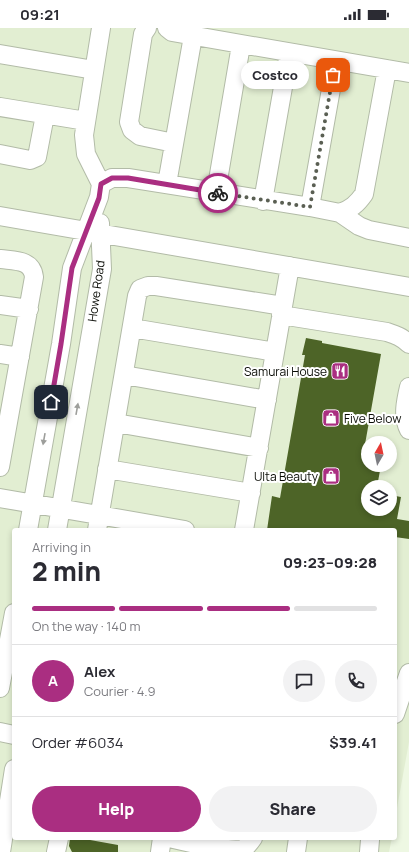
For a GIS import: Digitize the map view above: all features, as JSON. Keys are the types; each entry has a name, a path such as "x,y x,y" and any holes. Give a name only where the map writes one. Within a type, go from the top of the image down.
{"lane":[{"path":"101,28 84,135 86,154 100,191 112,178 128,178 340,213 359,226 369,230 409,238"},
{"path":"147,28 143,34 129,122 132,130 140,136 174,143"},
{"path":"167,28 172,32 241,45 409,73"},
{"path":"167,184 193,36"},
{"path":"216,192 241,45"},
{"path":"263,200 289,53"},
{"path":"0,54 94,70"},
{"path":"310,207 336,61"},
{"path":"340,213 351,209 358,203 364,194 387,69"},
{"path":"0,107 86,121"},
{"path":"0,154 30,160 38,158 45,115"},
{"name":"Howe Road","path":"57,528 102,269 94,233 100,191"},
{"path":"0,216 409,287"},
{"name":"Howe Road","path":"28,528 61,344 72,268 94,233"},
{"path":"0,259 22,262 30,266 34,277 20,357 6,404 1,456"},
{"path":"244,528 290,266"},
{"path":"98,522 137,296 140,289 148,286 156,286 387,332 404,338 409,344"},
{"path":"0,304 29,309"},
{"path":"132,328 275,352"},
{"path":"0,354 20,357"},
{"path":"124,375 267,400"},
{"path":"409,387 405,413 409,430"},
{"path":"116,423 258,448"},
{"path":"108,469 251,493"},
{"path":"0,498 60,509 98,522 163,528"},
{"path":"0,688 12,624"},
{"path":"397,708 409,673"},
{"path":"0,732 12,735"},
{"path":"1,852 12,782"},
{"path":"56,852 58,840"},
{"path":"296,852 298,840"},
{"path":"160,852 169,842 205,848 219,844 229,851 249,846"}],"shaded area":[{"path":"0,28 409,28 409,742 397,808 397,528 12,528 12,840 392,840 389,852 0,852"}],"building":[{"path":"306,338 322,341 322,343 381,354 366,436 361,436 361,472 380,472 378,480 361,480 361,516 397,516 397,496 401,497 397,519 409,521 409,539 397,537 397,528 267,528 272,496 280,498 305,355 302,355"},
{"path":"70,840 90,840 118,845 118,852 72,852 69,846"}],"way so far":[{"path":"218,193 310,207 333,75"}],"place":[{"name":"Costco","path":"333,75"},
{"name":"Samurai House","path":"340,371"},
{"name":"Five Below","path":"331,418"},
{"name":"Ulta Beauty","path":"331,476"}],"route":[{"path":"51,402 72,268 99,198 101,184 112,178 128,178 218,193"}]}
